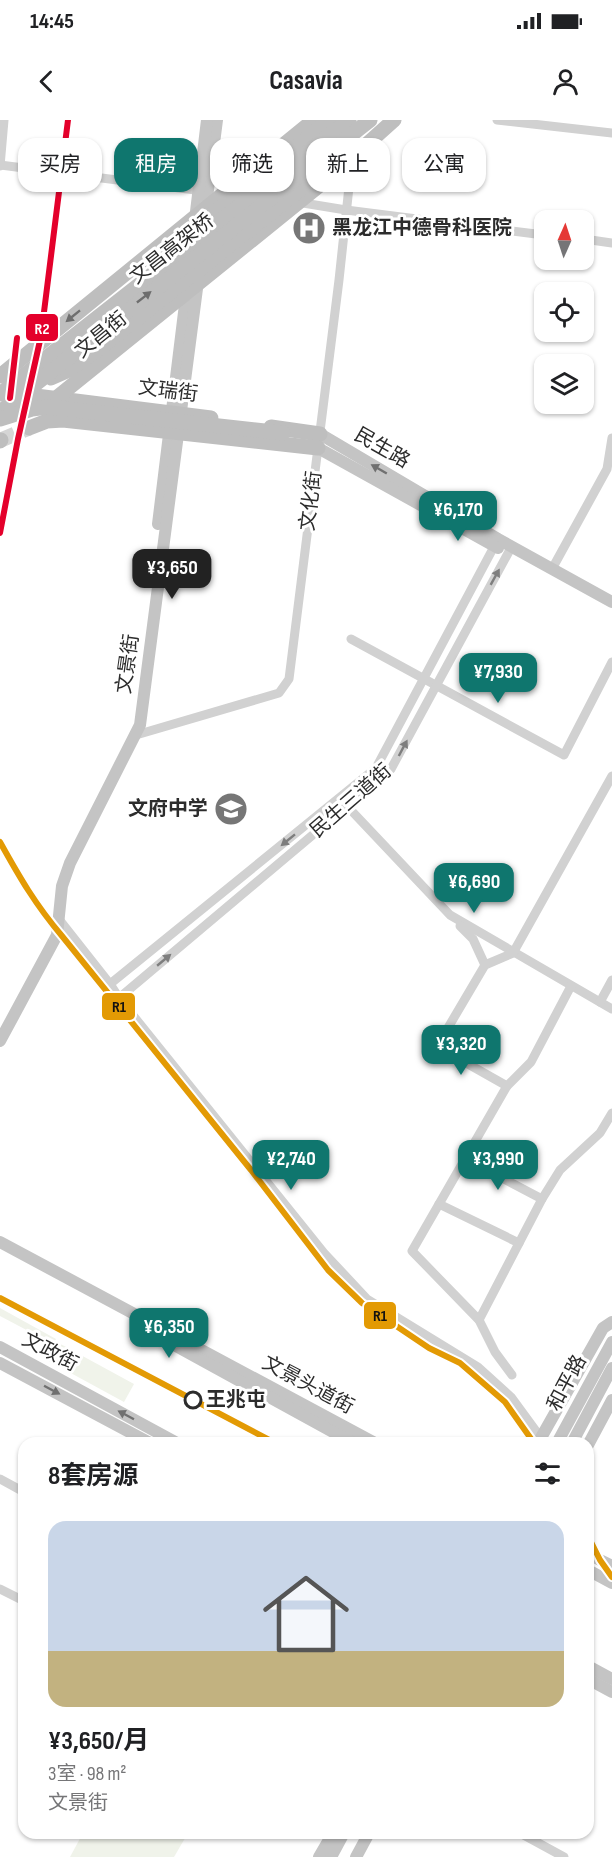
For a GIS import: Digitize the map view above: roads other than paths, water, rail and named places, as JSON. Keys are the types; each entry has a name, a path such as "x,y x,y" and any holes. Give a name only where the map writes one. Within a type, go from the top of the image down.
{"highway":[{"name":"文昌街","path":"0,376 314,120"},
{"path":"104,312 132,277 330,120"},
{"name":"文昌高架桥","path":"6,389 349,120"},
{"name":"文昌高架桥","path":"0,412 370,120"},
{"path":"371,138 393,120"},
{"path":"32,386 67,371 92,354 306,189"},
{"name":"文昌街","path":"56,399 310,192"},
{"name":"文瑞街","path":"6,389 56,399 176,413 319,441"},
{"path":"0,419 32,409 48,407 283,433 319,441"},
{"name":"文瑞街","path":"29,428 47,421 63,420 174,432 319,441"}],"main road":[{"name":"文景街","path":"203,191 207,120"},
{"name":"文景街","path":"0,1041 57,934 62,886 70,864 136,735 141,718 200,212 217,120"},
{"name":"文景街","path":"0,1026 51,931 56,883 64,861 133,727 174,432"},
{"name":"民生路","path":"319,441 612,611"},
{"name":"民生路","path":"510,550 552,569 612,602"},
{"name":"文景头道街","path":"0,1242 364,1437"},
{"name":"文景头道街","path":"0,1250 342,1437"},
{"path":"544,1437 603,1328 612,1322"},
{"path":"544,1437 612,1327"},
{"name":"和平路","path":"560,1437 612,1342"},
{"name":"文政街","path":"0,1347 166,1437"},
{"name":"文政街","path":"0,1362 139,1437"},
{"name":"和平路","path":"575,1437 612,1368"},
{"path":"583,1437 612,1382"},
{"path":"592,1437 612,1400"},
{"path":"594,1557 612,1566"},
{"path":"594,1573 612,1582"},
{"path":"594,1669 612,1679"},
{"path":"594,1682 612,1692"},
{"path":"319,1857 330,1839"},
{"path":"331,1857 341,1839"},
{"path":"346,1857 356,1839"},
{"path":"356,1857 366,1839"}],"street":[{"path":"4,120 0,165 534,234"},
{"path":"497,120 612,133"},
{"name":"文化街","path":"136,735 279,693 289,679 339,280 346,192"},
{"path":"594,240 612,243"},
{"path":"552,569 607,469 612,438"},
{"name":"民生三道街","path":"110,984 376,768 496,542"},
{"name":"民生三道街","path":"119,998 392,769 510,550"},
{"path":"351,639 564,755 612,662"},
{"path":"507,1086 461,1060 439,1042 485,965 513,953 612,776"},
{"path":"347,806 473,939 485,965"},
{"path":"450,915 612,1009"},
{"path":"58,918 119,998 324,1254 367,1299 478,1367 511,1397 539,1437"},
{"path":"600,1002 612,980"},
{"path":"512,1375 495,1352 479,1320 412,1251 507,1086 531,1062 571,986"},
{"path":"479,1320 542,1199 560,1170 600,1133 612,1113"},
{"path":"466,1160 542,1199"},
{"path":"440,1204 519,1243"},
{"path":"0,1479 18,1489"},
{"path":"0,1589 18,1598"},
{"path":"531,1839 564,1857"}],"tunnel":[{"path":"1,440 29,428"}],"place":[{"name":"黑龙江中德骨科医院","path":"309,228"},
{"name":"文府中学","path":"231,809"},
{"name":"王兆屯","path":"193,1400"}]}
